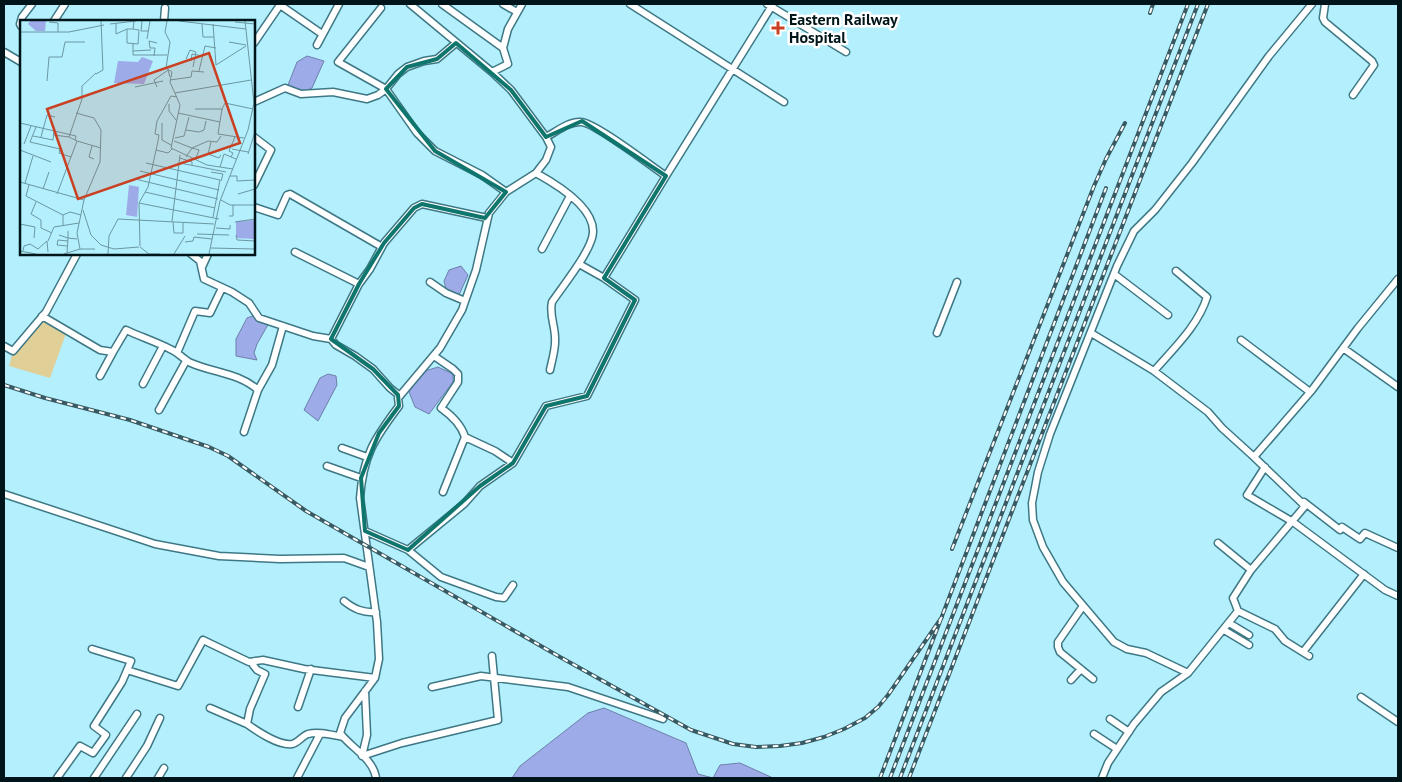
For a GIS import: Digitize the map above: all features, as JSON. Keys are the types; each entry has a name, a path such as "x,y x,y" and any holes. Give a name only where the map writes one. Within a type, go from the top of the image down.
{"street":[{"path":"21,20 32,4"},
{"path":"55,20 65,4"},
{"path":"317,45 339,4"},
{"path":"376,778 375,770 340,733 344,718 375,678 379,660 376,612 360,498 361,478 367,457 379,432 399,406 400,396 440,348 462,310 476,270 489,213 506,192 536,172 546,160 551,147 546,137 512,90 410,4"},
{"path":"442,4 502,48 508,64 492,72"},
{"path":"503,4 517,12"},
{"path":"502,48 508,29 522,4"},
{"path":"630,4 784,102"},
{"path":"1325,4 1323,18 1325,22 1372,61 1374,65 1353,95"},
{"path":"255,42 280,5 322,34"},
{"path":"604,278 771,5 846,52"},
{"path":"1188,673 1146,653 1127,649 1114,642 1063,582 1043,547 1033,520 1032,504 1038,472 1050,434 1114,274 1134,231 1155,210 1179,179 1308,5"},
{"path":"164,20 165,8"},
{"path":"381,8 338,62 386,89 417,134 435,151 482,175 506,192"},
{"path":"255,102 285,88 301,94 333,92 367,99 378,95 386,89 398,74 407,67 437,59 456,44"},
{"path":"4,52 20,61"},
{"path":"546,137 571,123 582,122 604,133 666,176"},
{"path":"255,138 271,150 255,183"},
{"path":"536,172 570,196 589,215 594,233 586,253 552,302 550,310 556,340 550,370"},
{"path":"255,207 278,215 287,195 290,194 382,247"},
{"path":"542,249 570,196"},
{"path":"331,339 359,284 382,247 414,208 422,204 488,218"},
{"path":"295,252 359,284"},
{"path":"4,346 13,351 42,316 76,255"},
{"path":"191,255 200,261 204,280 249,302 259,318 313,336 331,339 336,345 373,369 400,396"},
{"path":"202,267 208,255"},
{"path":"408,550 464,504 480,486 513,463 546,406 587,396 590,391 634,300 604,278 579,264"},
{"path":"1154,371 1196,322 1203,310 1207,297 1176,271"},
{"path":"1114,274 1168,315"},
{"path":"1254,457 1310,392 1398,279"},
{"path":"430,282 446,293 465,301"},
{"path":"937,333 957,282"},
{"path":"177,353 195,311 210,314 222,288"},
{"path":"42,316 100,350 113,352"},
{"path":"244,432 258,390 272,365 283,326"},
{"path":"100,376 126,330 177,353 186,361 233,375 258,390"},
{"path":"1091,332 1154,371 1208,412 1222,428 1302,501 1340,530 1342,527 1360,539 1365,533 1398,548"},
{"path":"1241,340 1310,392"},
{"path":"143,384 163,346"},
{"path":"1343,348 1398,387"},
{"path":"434,356 458,374 458,382 441,408 452,416 462,429 464,436 443,492"},
{"path":"159,410 186,361"},
{"path":"464,436 495,451 513,463"},
{"path":"342,448 367,457"},
{"path":"327,466 361,478"},
{"path":"1265,467 1247,495 1293,522 1384,590 1398,596"},
{"path":"4,494 155,544 219,556 280,559 344,558 369,567"},
{"path":"1302,501 1305,506 1251,570 1233,598 1238,611 1275,629 1285,641 1306,654 1364,574"},
{"path":"365,531 408,550 441,577 496,598 504,598 513,585"},
{"path":"1218,543 1251,570"},
{"path":"344,601 352,607 366,612 376,612"},
{"path":"1083,606 1058,642 1058,647 1060,652 1093,679"},
{"path":"1102,778 1108,763 1117,749 1161,692 1188,673 1238,611"},
{"path":"1229,623 1249,634"},
{"path":"1224,630 1249,645"},
{"path":"127,670 178,686 203,640 249,662 263,660 311,670 375,678"},
{"path":"66,778 58,776 80,746 93,754 106,734 94,726 122,682 130,661 92,649"},
{"path":"362,756 402,743 498,720 492,656"},
{"path":"246,724 250,709 265,674 253,666 255,661"},
{"path":"1071,680 1081,669"},
{"path":"298,707 311,670"},
{"path":"432,687 481,676 568,687 663,719"},
{"path":"362,756 368,736 365,692"},
{"path":"1361,697 1398,722"},
{"path":"210,708 284,744 293,744 308,734 343,737"},
{"path":"94,778 137,714"},
{"path":"126,778 147,746 160,718"},
{"path":"1110,719 1129,732"},
{"path":"297,778 320,734"},
{"path":"1094,734 1117,749"},
{"path":"158,778 164,768"}],"highlighted area":[{"path":"456,43 511,90 546,137 582,121 666,176 604,278 635,300 587,396 546,406 513,463 480,486 408,550 365,531 361,478 379,433 399,406 398,395 373,369 331,339 359,284 384,243 414,208 422,204 485,218 506,192 435,151 386,89 407,67 437,59"}],"shaded area":[{"path":"42,316 67,331 50,378 9,366 13,351"}],"water":[{"path":"307,56 324,61 312,88 300,93 288,85 297,62"},
{"path":"461,266 468,275 459,295 446,289 444,281 449,270"},
{"path":"255,315 269,323 254,353 257,360 236,356 236,339 247,318"},
{"path":"438,367 453,374 453,382 429,414 415,407 409,392 422,372"},
{"path":"328,374 336,376 337,385 318,421 304,410 320,378"},
{"path":"604,708 686,743 698,774 713,778 512,778 520,766 588,713"},
{"path":"740,763 773,778 713,778 720,765"}],"railway":[{"path":"1150,13 1153,4"},
{"path":"890,778 1188,4"},
{"path":"900,778 1198,4"},
{"path":"909,778 1208,4"},
{"path":"952,549 1094,186 1125,123"},
{"path":"880,778 1106,188"},
{"path":"4,385 45,398 130,420 209,447 228,456 306,511 560,657 691,730 733,744 756,747 802,743 824,737 865,718 888,695 942,617"}],"place":[{"name":"Eastern Railway Hospital","path":"778,28"}]}
